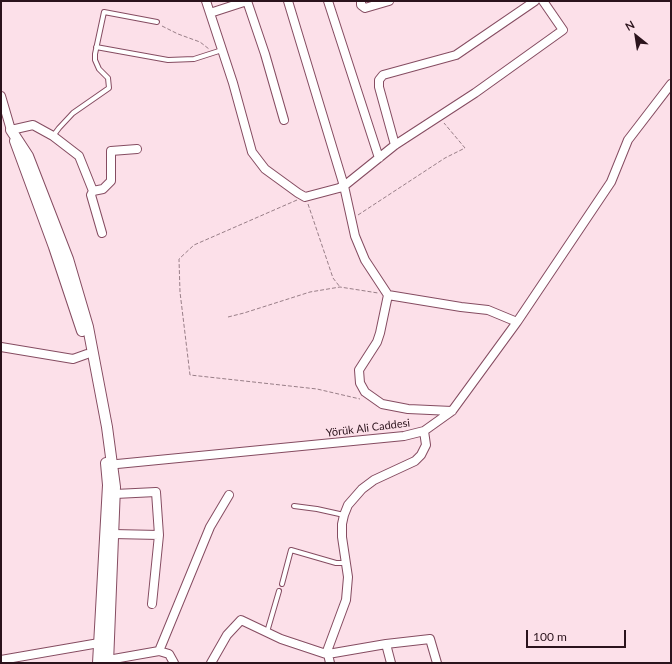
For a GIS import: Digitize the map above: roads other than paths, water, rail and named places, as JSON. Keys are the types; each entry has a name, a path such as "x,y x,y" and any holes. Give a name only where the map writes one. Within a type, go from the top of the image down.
{"street":[{"path":"206,1 234,83 252,152 265,169 305,197 344,186 395,145 475,92 563,30 542,1"},
{"path":"210,13 247,1 265,54 284,120"},
{"path":"288,1 344,186 355,236 365,260 388,295 377,342 360,370 359,380 363,389 382,404 408,408 452,411"},
{"path":"328,1 379,158"},
{"path":"360,1 361,5 365,8 388,1"},
{"path":"395,145 379,87 379,80 383,76 456,55 535,1"},
{"path":"424,431 452,411 517,322 611,182 628,140 671,84"},
{"path":"1,96 17,151 54,247 82,328 109,465 115,487 108,662 159,651 169,654 174,663"},
{"path":"12,130 33,124 53,136 79,156 93,191"},
{"path":"12,130 28,156 73,274 88,327 109,465 98,663"},
{"path":"93,191 103,189 111,181 112,151 137,149"},
{"path":"93,191 90,195 102,233"},
{"path":"388,295 488,310 517,322"},
{"path":"1,347 73,359 87,354"},
{"name":"Yörük Ali Caddesi","path":"109,465 404,436 424,431 426,445 421,455 415,461 374,480 362,489 348,505 342,524 342,538 348,576 346,600 327,654"},
{"path":"115,494 156,492 159,535 152,604"},
{"path":"159,651 210,527 229,495"},
{"path":"113,534 159,535"},
{"path":"210,663 227,636 241,620 281,639 327,654 386,644 430,639 437,663"},
{"path":"1,660 99,643"},
{"path":"386,644 391,663"},
{"path":"327,654 330,663"}],"lane":[{"path":"53,136 73,113 109,88 108,78 99,69 95,57 104,12 157,22"},
{"path":"96,47 149,58 168,60 194,59 222,50"},
{"path":"294,506 344,515"},
{"path":"282,584 292,550 336,563 345,563"},
{"path":"267,632 279,591"}]}
